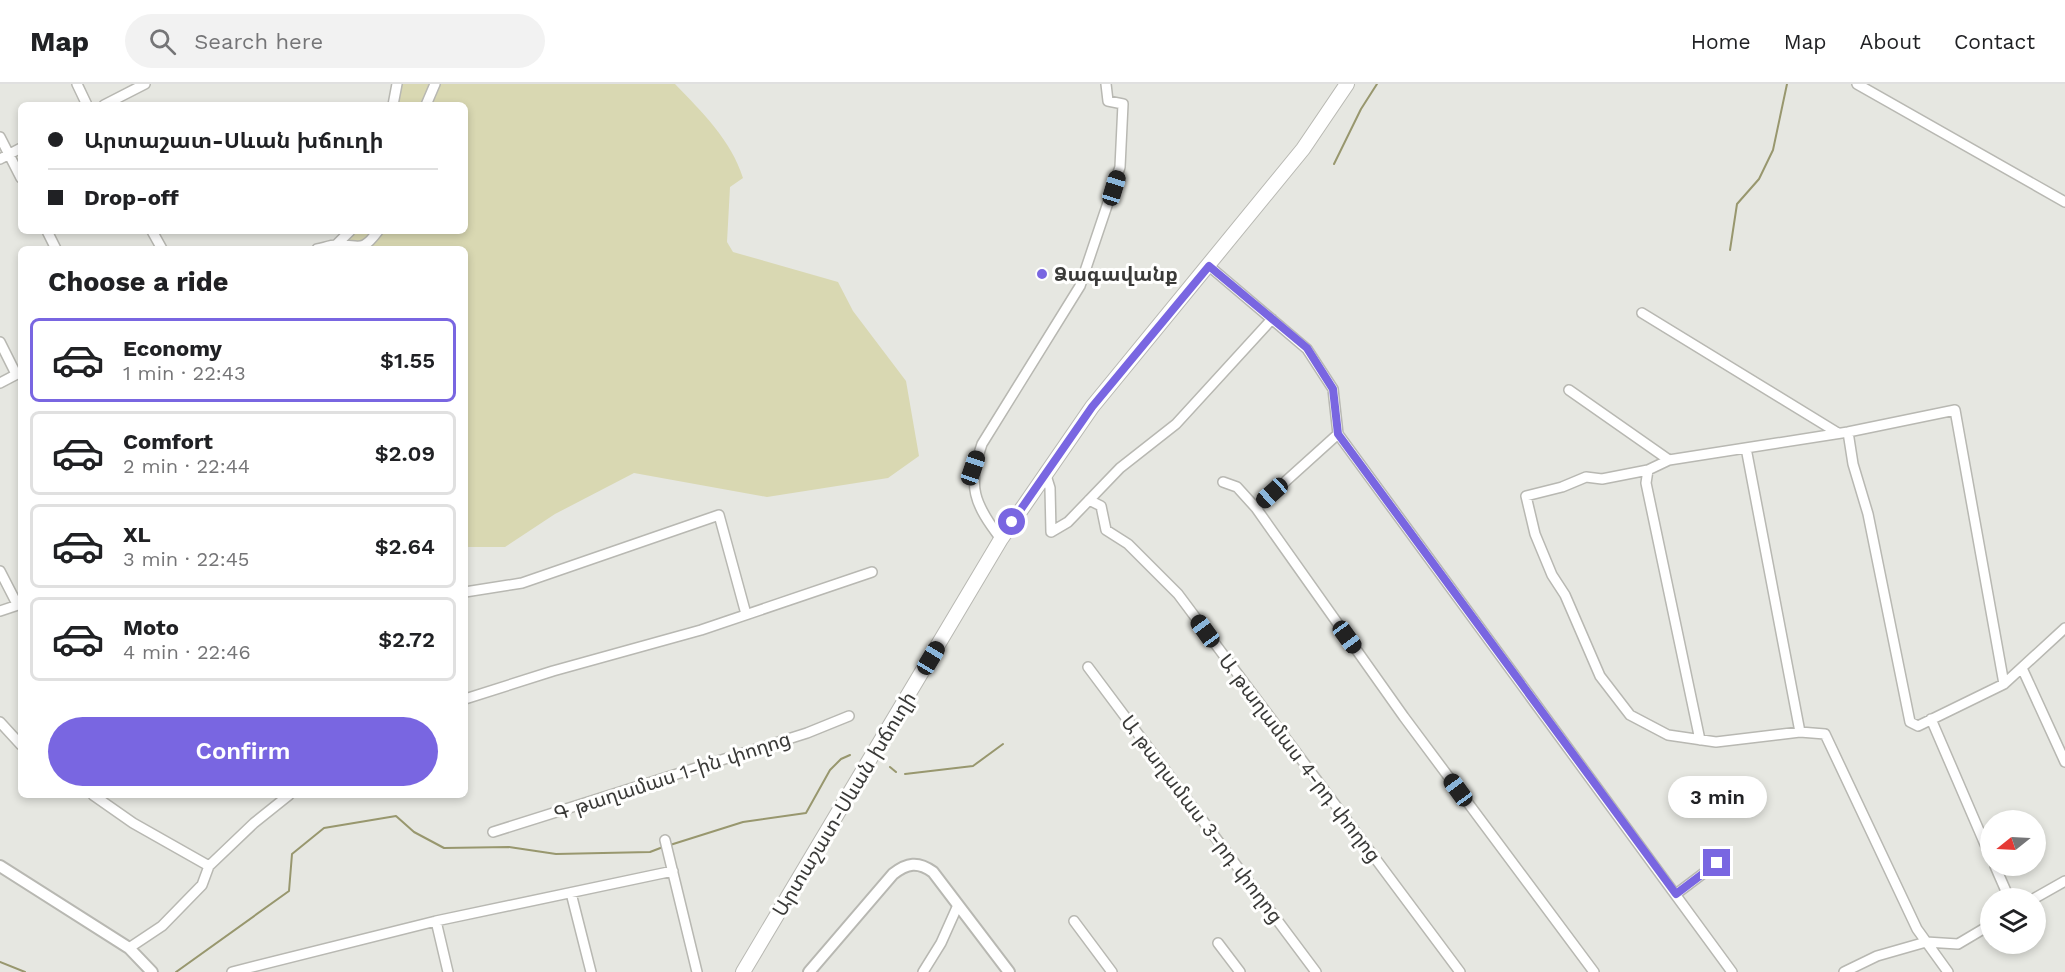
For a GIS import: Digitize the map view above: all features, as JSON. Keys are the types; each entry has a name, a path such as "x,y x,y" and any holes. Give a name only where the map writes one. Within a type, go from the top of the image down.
{"main road":[{"name":"Արտաշատ-Սևան խճուղի","path":"742,972 1001,539 1045,472 1092,407 1303,149 1347,84"}],"street":[{"path":"76,84 85,102"},
{"path":"110,102 145,84"},
{"path":"394,102 397,84"},
{"path":"427,102 435,84"},
{"path":"1001,539 987,521 974,491 973,468 982,444 1080,286 1094,252 1120,167 1123,104 1108,101 1106,84"},
{"path":"1857,84 2065,202"},
{"path":"0,137 4,157 18,174"},
{"path":"4,157 18,150"},
{"path":"336,245 347,234"},
{"path":"364,246 370,243 376,234"},
{"path":"331,246 344,246"},
{"path":"1209,266 1307,348 1333,389 1338,434 1731,972"},
{"path":"1642,313 1843,432 1868,514 1906,716 1913,726 2004,684 2065,628"},
{"path":"1045,472 1050,488 1051,532 1068,522 1120,468 1176,424 1272,319"},
{"path":"0,342 18,371"},
{"path":"0,383 18,374"},
{"path":"1569,390 1669,460"},
{"path":"1947,972 1917,929 1825,734 1800,732 1716,742 1668,735 1630,715 1600,676 1564,595 1552,575 1535,534 1526,495 1562,488 1586,477 1602,478 1648,470 1669,460 1843,432 1955,410 2004,684"},
{"path":"1256,508 1338,434"},
{"path":"1746,448 1800,732"},
{"path":"1648,470 1646,483 1700,740"},
{"path":"1223,482 1237,487 1256,508 1404,717 1594,972"},
{"name":"Ա թաղամաս 4-րդ փողոց","path":"1089,500 1101,506 1106,530 1128,544 1178,594 1460,972"},
{"path":"468,592 522,583 719,515 746,614"},
{"path":"0,570 18,602"},
{"path":"468,698 552,671 701,630 872,572"},
{"path":"0,611 18,604"},
{"name":"Ա թաղամաս 3-րդ փողոց","path":"1088,666 1316,972"},
{"path":"2022,669 2065,762"},
{"name":"Գ թաղամաս 1-ին փողոց","path":"493,832 807,733 849,716"},
{"path":"1930,719 1980,833"},
{"path":"0,722 18,742"},
{"path":"97,798 133,823 209,866"},
{"path":"129,948 162,926 202,885 209,866 254,823 285,798"},
{"path":"665,840 697,972"},
{"path":"1676,894 1717,863"},
{"path":"808,972 893,874 904,866 916,864 933,872 1009,972"},
{"path":"0,866 129,948 152,972"},
{"path":"232,972 436,921 673,871"},
{"path":"2046,892 2065,881"},
{"path":"571,893 591,972"},
{"path":"922,972 940,943 958,905"},
{"path":"436,921 448,972"},
{"path":"1074,921 1112,972"},
{"path":"1844,972 1877,956 1926,942 1958,944 1980,931"},
{"path":"1218,943 1240,972"}],"green space":[{"path":"402,84 675,84 723,139 738,164 743,178 730,187 727,242 733,252 838,282 853,311 906,381 919,456 888,478 767,497 634,473 555,514 505,547 468,547 468,246 339,246 352,234 468,234 468,102 396,102"}],"waterway":[{"path":"1334,164 1361,109 1377,84"},
{"path":"1730,250 1737,204 1759,179 1773,150 1787,84"},
{"path":"905,774 973,766 1003,744"},
{"path":"670,845 743,822 806,813 830,770 841,759 850,755"},
{"path":"890,767 896,772"},
{"path":"176,972 289,891 292,854 324,828 396,816 414,832 444,848 509,847 556,854 650,852 663,847"},
{"path":"0,962 25,972"}],"place":[{"name":"Ձագավանք","path":"1042,274"}],"route":[{"path":"1012,522 1092,407 1209,266 1307,349 1333,389 1338,434 1676,894 1717,863"}]}
